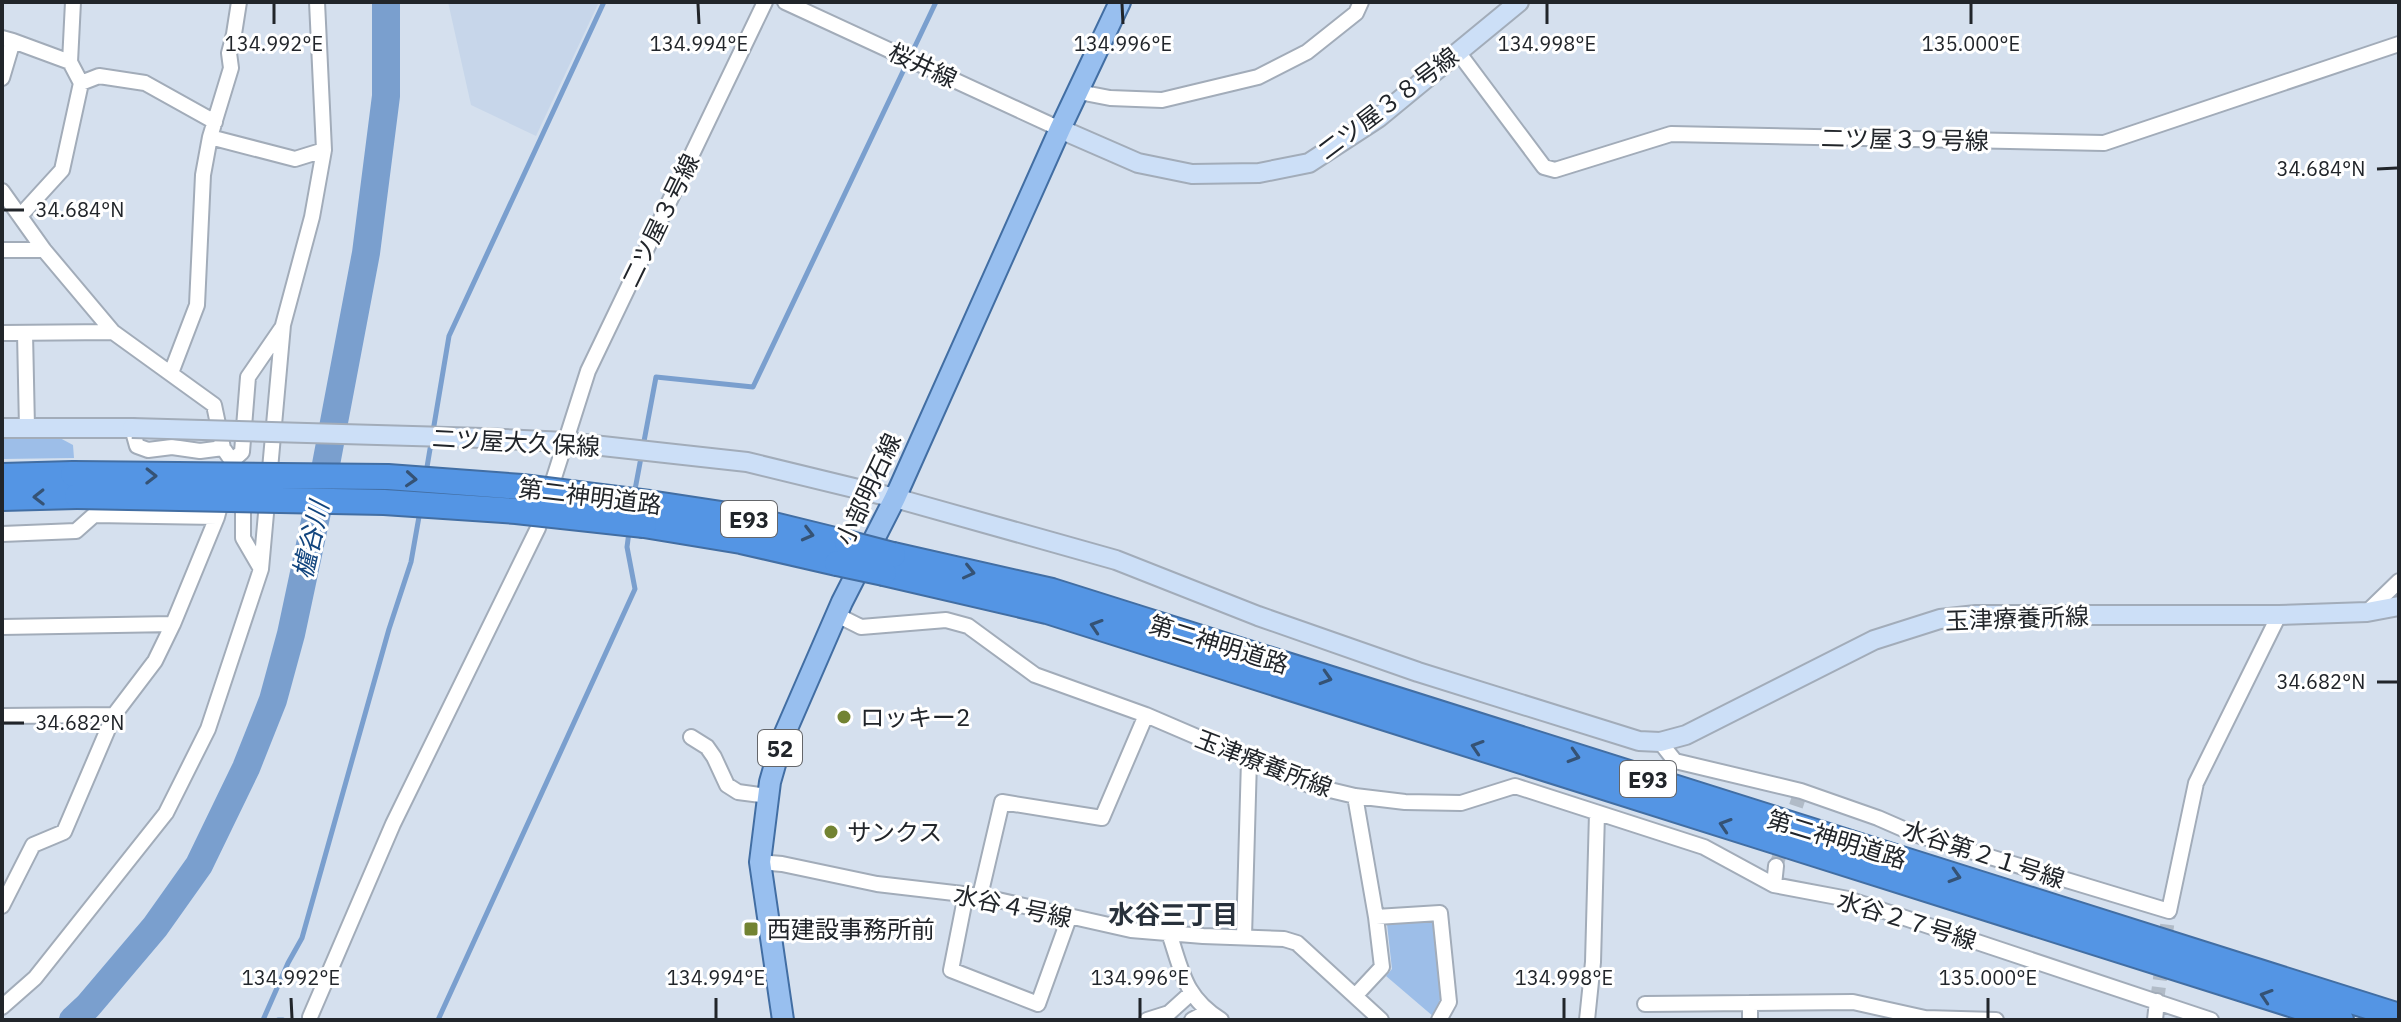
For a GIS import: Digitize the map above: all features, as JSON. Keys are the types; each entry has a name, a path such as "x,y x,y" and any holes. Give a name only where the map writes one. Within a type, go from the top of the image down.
{"highway":[{"name":"第二神明道路","path":"2,476 75,485 516,511 647,514 741,541 842,553 1047,611 2341,1020"},
{"name":"第二神明道路","path":"2,498 75,485"},
{"name":"第二神明道路","path":"889,564 1052,591 2399,1016"}],"main road":[{"name":"小部明石線","path":"783,1020 760,862 768,796 782,740 1120,2"}],"street":[{"path":"20,216 62,170 81,83 70,62 73,2"},
{"path":"171,373 197,305 203,175 210,137 231,68 229,53 239,2"},
{"path":"2,1007 35,978 166,813 208,729 261,569 283,325 312,217 324,150 317,2"},
{"name":"二ツ屋３号線","path":"310,1017 393,824 538,528 588,371 765,2"},
{"name":"桜井線","path":"785,2 1060,129"},
{"path":"1079,92 1110,98 1162,100 1258,77 1307,52 1356,13 1361,2"},
{"name":"二ツ屋３８号線","path":"1060,129 1138,163 1192,174 1259,173 1309,163 1378,118 1519,2"},
{"path":"2,78 8,39 70,62"},
{"name":"二ツ屋３９号線","path":"1458,52 1544,167 1555,170 1671,134 2104,143 2399,44"},
{"path":"81,83 99,76 145,83 215,122"},
{"path":"210,137 295,159 324,150"},
{"path":"2,191 44,250 113,332 214,405 223,448"},
{"path":"2,250 44,250"},
{"path":"2,906 33,845 64,832 114,715 155,661 173,624 217,517 237,456 248,377 283,325"},
{"path":"2,333 113,332"},
{"path":"25,333 27,428"},
{"name":"二ツ屋大久保線","path":"2,428 132,428 566,442 747,462 895,498"},
{"path":"132,428 137,446 148,450 223,448 237,456"},
{"path":"237,456 243,538 261,569"},
{"name":"玉津療養所線","path":"895,498 1116,560 1258,616 1543,713 1639,741 1660,742 1686,735 1874,640 1940,619 1976,615 2279,615 2367,612 2399,606"},
{"path":"2,534 76,531 94,515 217,517"},
{"path":"2367,612 2399,581"},
{"name":"玉津療養所線","path":"837,615 861,627 946,620 968,626 1035,675 1146,715 1309,785 1355,796 1405,802 1461,803 1515,786 1704,847 1774,885"},
{"name":"水谷第２１号線","path":"1801,791 1917,835 2169,911 2196,783 2279,615"},
{"path":"2,627 173,624"},
{"path":"2,716 114,715"},
{"path":"1069,918 1038,1004 951,970 1002,802 1102,818 1146,715"},
{"path":"691,737 707,747 727,785 738,792 768,796"},
{"name":"玉津療養所線","path":"1660,742 1675,761 1801,791"},
{"path":"1244,937 1249,760"},
{"path":"1355,796 1382,967 1355,996"},
{"path":"1587,1020 1593,962 1597,813"},
{"name":"水谷４号線","path":"760,862 877,884 973,895 1131,930 1284,939 1297,943 1381,1020"},
{"path":"1774,885 1776,866"},
{"name":"水谷２７号線","path":"1774,885 1848,899 2211,1020"},
{"path":"1376,917 1440,913 1449,1002 1439,1020"},
{"path":"1169,933 1190,994 1207,1012 1221,1020"},
{"path":"1147,1020 1169,1013 1190,994"},
{"path":"2155,1020 2157,1001"},
{"path":"1645,1004 1853,1002 1924,1019 1996,1020"},
{"path":"1750,1003 1750,1020"},
{"path":"1192,1020 1207,1012"}],"shaded area":[{"path":"448,2 599,2 536,136 471,105"},
{"path":"58,437 73,445 74,458 2,459 2,438"},
{"path":"1429,921 1436,924 1441,997 1434,1017 1386,976 1392,969 1387,924"}],"waterway":[{"name":"櫨谷川","path":"73,1020 155,927 199,865 246,768 273,700 291,634 317,512 366,253 386,96 386,2"},
{"path":"426,473 449,336 604,2"},
{"path":"634,495 656,377 753,387 936,2"},
{"path":"263,1020 302,938 389,629 411,562 420,511"},
{"path":"438,1020 635,589 627,547 629,532"},
{"path":"278,1020 283,1020"}],"tunnel":[{"path":"1776,866 1801,791"},
{"path":"2157,1001 2169,911"}],"place":[{"name":"ロッキー2","path":"844,717"},
{"name":"サンクス","path":"831,832"},
{"name":"西建設事務所前","path":"751,929"}],"district":[{"name":"水谷三丁目","path":"1173,914"}]}
